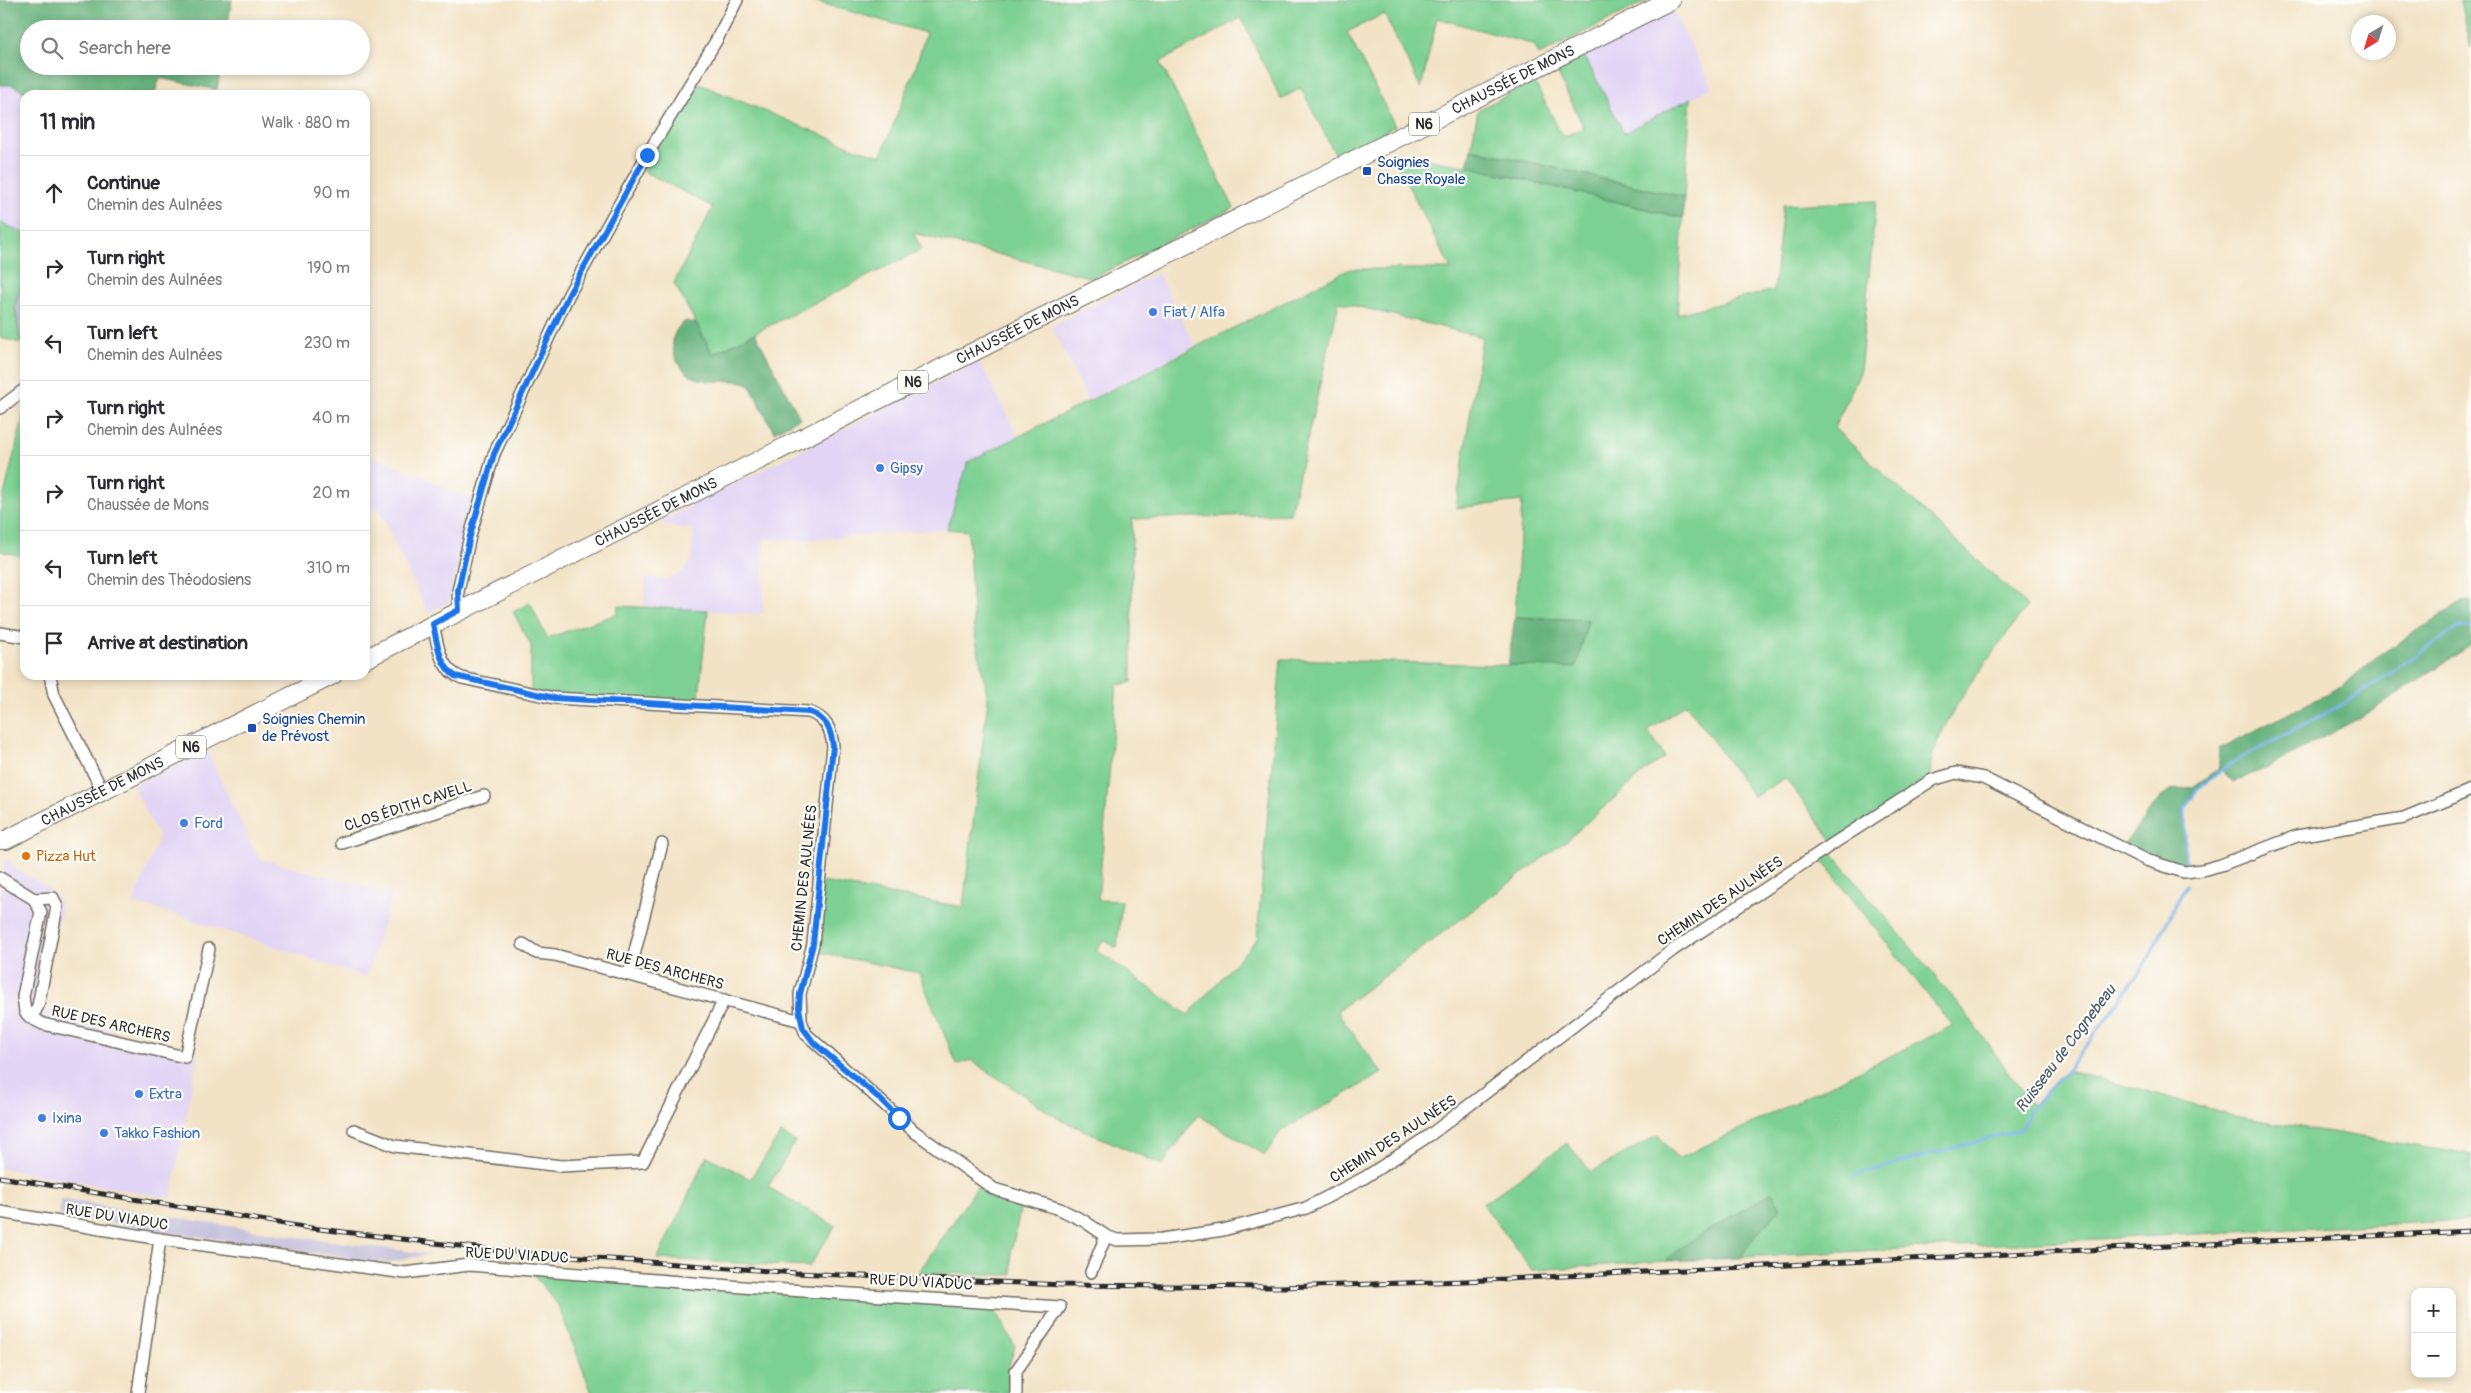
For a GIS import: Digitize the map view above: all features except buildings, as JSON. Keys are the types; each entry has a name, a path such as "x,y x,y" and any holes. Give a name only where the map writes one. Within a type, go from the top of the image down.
{"main road":[{"name":"CHAUSSÉE DE MONS","path":"370,656 1671,0"},
{"name":"CHAUSSÉE DE MONS","path":"2,844 102,790 323,680"}],"street":[{"path":"459,610 458,591 470,536 494,454 569,294 647,155 716,41 737,0"},
{"path":"0,408 20,393"},
{"name":"CHEMIN DES AULNÉES","path":"433,624 445,667 455,676 462,678 554,698 809,712 818,715 825,721 829,728 833,746 813,944 800,994 801,1021 806,1034 915,1132 981,1182 1002,1193 1060,1209 1084,1221 1106,1236 1117,1240 1192,1236 1281,1216 1334,1195 1430,1135 1667,954 1729,911 1883,811 1932,780 1942,776 1956,773 1983,778 2146,860 2184,872 2221,865 2298,836 2404,818 2471,790"},
{"path":"0,633 20,636"},
{"path":"51,680 54,696 102,790"},
{"name":"CLOS ÉDITH CAVELL","path":"342,843 484,796"},
{"path":"629,975 662,844"},
{"path":"0,878 18,892"},
{"path":"0,889 18,892"},
{"name":"RUE DES ARCHERS","path":"18,892 34,899 53,898 57,907 38,1006 31,1018"},
{"name":"RUE DES ARCHERS","path":"34,899 41,912 23,996 25,1012 31,1018 43,1024 185,1057 209,949"},
{"name":"RUE DES ARCHERS","path":"523,944 537,953 629,975 801,1021"},
{"path":"354,1130 395,1146 561,1166 643,1162 724,1000"},
{"name":"RUE DU VIADUC","path":"0,1212 160,1239 405,1273 469,1265 756,1288 1060,1306 1016,1371 1016,1393"},
{"path":"1091,1272 1106,1236"},
{"path":"138,1393 160,1239"}],"shaded area":[{"path":"1673,11 1713,87 1624,133 1584,55"},
{"path":"0,85 12,85 21,90 20,232 0,222"},
{"path":"1158,273 1195,346 1088,400 1051,326"},
{"path":"20,290 20,338 15,306"},
{"path":"979,361 1018,436 968,462 947,529 800,540 764,539 763,614 644,606 646,577 665,580 681,573 692,559 694,530 665,525 663,520"},
{"path":"370,454 473,500 448,603 428,613 380,511 370,507"},
{"path":"206,749 258,858 393,894 366,977 156,908 133,904 159,837 133,786"},
{"path":"6,858 16,869 48,888 58,899 61,912 33,1029 42,1010 197,1057 171,1198 0,1168 0,894 6,879 2,868"},
{"path":"60,1199 298,1237 429,1254 388,1263 139,1228 59,1215"}],"green space":[{"path":"0,0 232,0 229,20 20,20 20,75 220,75 217,90 160,78 156,90 21,90 12,85 0,85"},
{"path":"810,0 1648,0 1539,55 1534,45 1437,18 1421,88 1384,14 1347,32 1395,126 1336,156 1301,88 1281,99 1241,18 1160,62 1234,208 1093,278 913,233 922,249 713,354 674,283 713,207 643,171 697,83 854,148 881,156 916,66 926,33"},
{"path":"2461,0 2471,0 2471,48"},
{"path":"1584,55 1624,133 1691,98 1684,197 1471,149 1478,110 1534,81 1563,137 1584,128 1556,70"},
{"path":"1471,149 1684,197 1683,218 1467,166"},
{"path":"1392,154 1467,166 1683,218 1677,314 1774,290 1783,205 1876,201 1860,373 1834,428 2027,606 1973,681 1947,723 1931,761 1932,780 1834,843 1785,778 1754,797 1686,704 1648,731 1665,757 1646,770 1566,841 1337,1011 1382,1073 1281,1131 1265,1155 1198,1115 1162,1165 1059,1119 971,1060 957,1065 919,973 818,952 823,882 963,907 988,699 974,630 968,531 947,529 968,462 1350,269 1451,269","holes":["1339,302 1482,337 1456,508 1522,501 1515,617 1588,620 1576,667 1281,659 1257,939 1188,1015 1096,950 1104,940 1117,948 1122,901 1098,900 1117,685 1132,682 1132,519 1290,514"]},
{"path":"0,222 20,232 20,290 15,306 20,343 0,338"},
{"path":"686,321 696,323 713,354 755,333 800,418 774,432 749,384 736,381 709,381 688,374 677,360 673,343 674,335"},
{"path":"20,430 20,556 0,551 0,511"},
{"path":"2471,601 2471,645 2365,715 2262,770 2233,782 2222,770 2197,789 2185,809 2184,872 2121,848 2160,798 2172,790 2193,787 2219,768 2219,749 2340,687 2381,654 2462,602"},
{"path":"530,603 547,638 617,614 618,606 708,610 698,705 531,693 531,645 513,612"},
{"path":"1515,617 1588,620 1576,668 1508,665"},
{"path":"1827,847 1968,1016 2032,1105 2067,1070 2233,1116 2471,1155 2471,1220 1666,1261 1532,1270 1483,1204 1567,1143 1591,1172 1658,1135 1678,1159 1952,1026 1817,854"},
{"path":"781,1133 795,1142 768,1187 835,1226 809,1267 657,1259 707,1156 750,1179"},
{"path":"977,1187 1021,1206 1011,1253 1012,1275 918,1273"},
{"path":"1772,1192 1781,1208 1749,1243 1741,1258 1666,1261 1678,1249"},
{"path":"529,1269 994,1309 1015,1346 1008,1369 1008,1393 592,1393 558,1305"}],"waterway":[{"name":"Ruisseau de Cognebeau","path":"2185,863 2185,809 2197,789 2230,764 2347,702 2457,628 2471,627"},
{"name":"Ruisseau de Cognebeau","path":"1855,1175 2020,1130 2033,1106 2067,1070 2109,1016 2148,959 2186,885"}],"railway":[{"path":"0,1177 303,1227 501,1251 796,1273 1063,1285 1281,1287 1465,1281 2471,1231"}],"place":[{"name":"Soignies Chasse Royale","path":"1367,171"},
{"name":"Fiat / Alfa","path":"1153,312"},
{"name":"Gipsy","path":"880,468"},
{"name":"Soignies Chemin de Prévost","path":"252,728"},
{"name":"Ford","path":"184,823"},
{"name":"Pizza Hut","path":"26,856"},
{"name":"Extra","path":"139,1094"},
{"name":"Ixina","path":"42,1118"},
{"name":"Takko Fashion","path":"104,1133"}],"route":[{"path":"647,155 569,294 494,454 470,536 458,591 459,610 433,624 436,639 445,667 455,676 543,696 809,712 818,715 825,721 832,736 833,746 813,944 811,958 800,994 799,1008 801,1021 806,1034 814,1043 879,1098 899,1118"}]}
